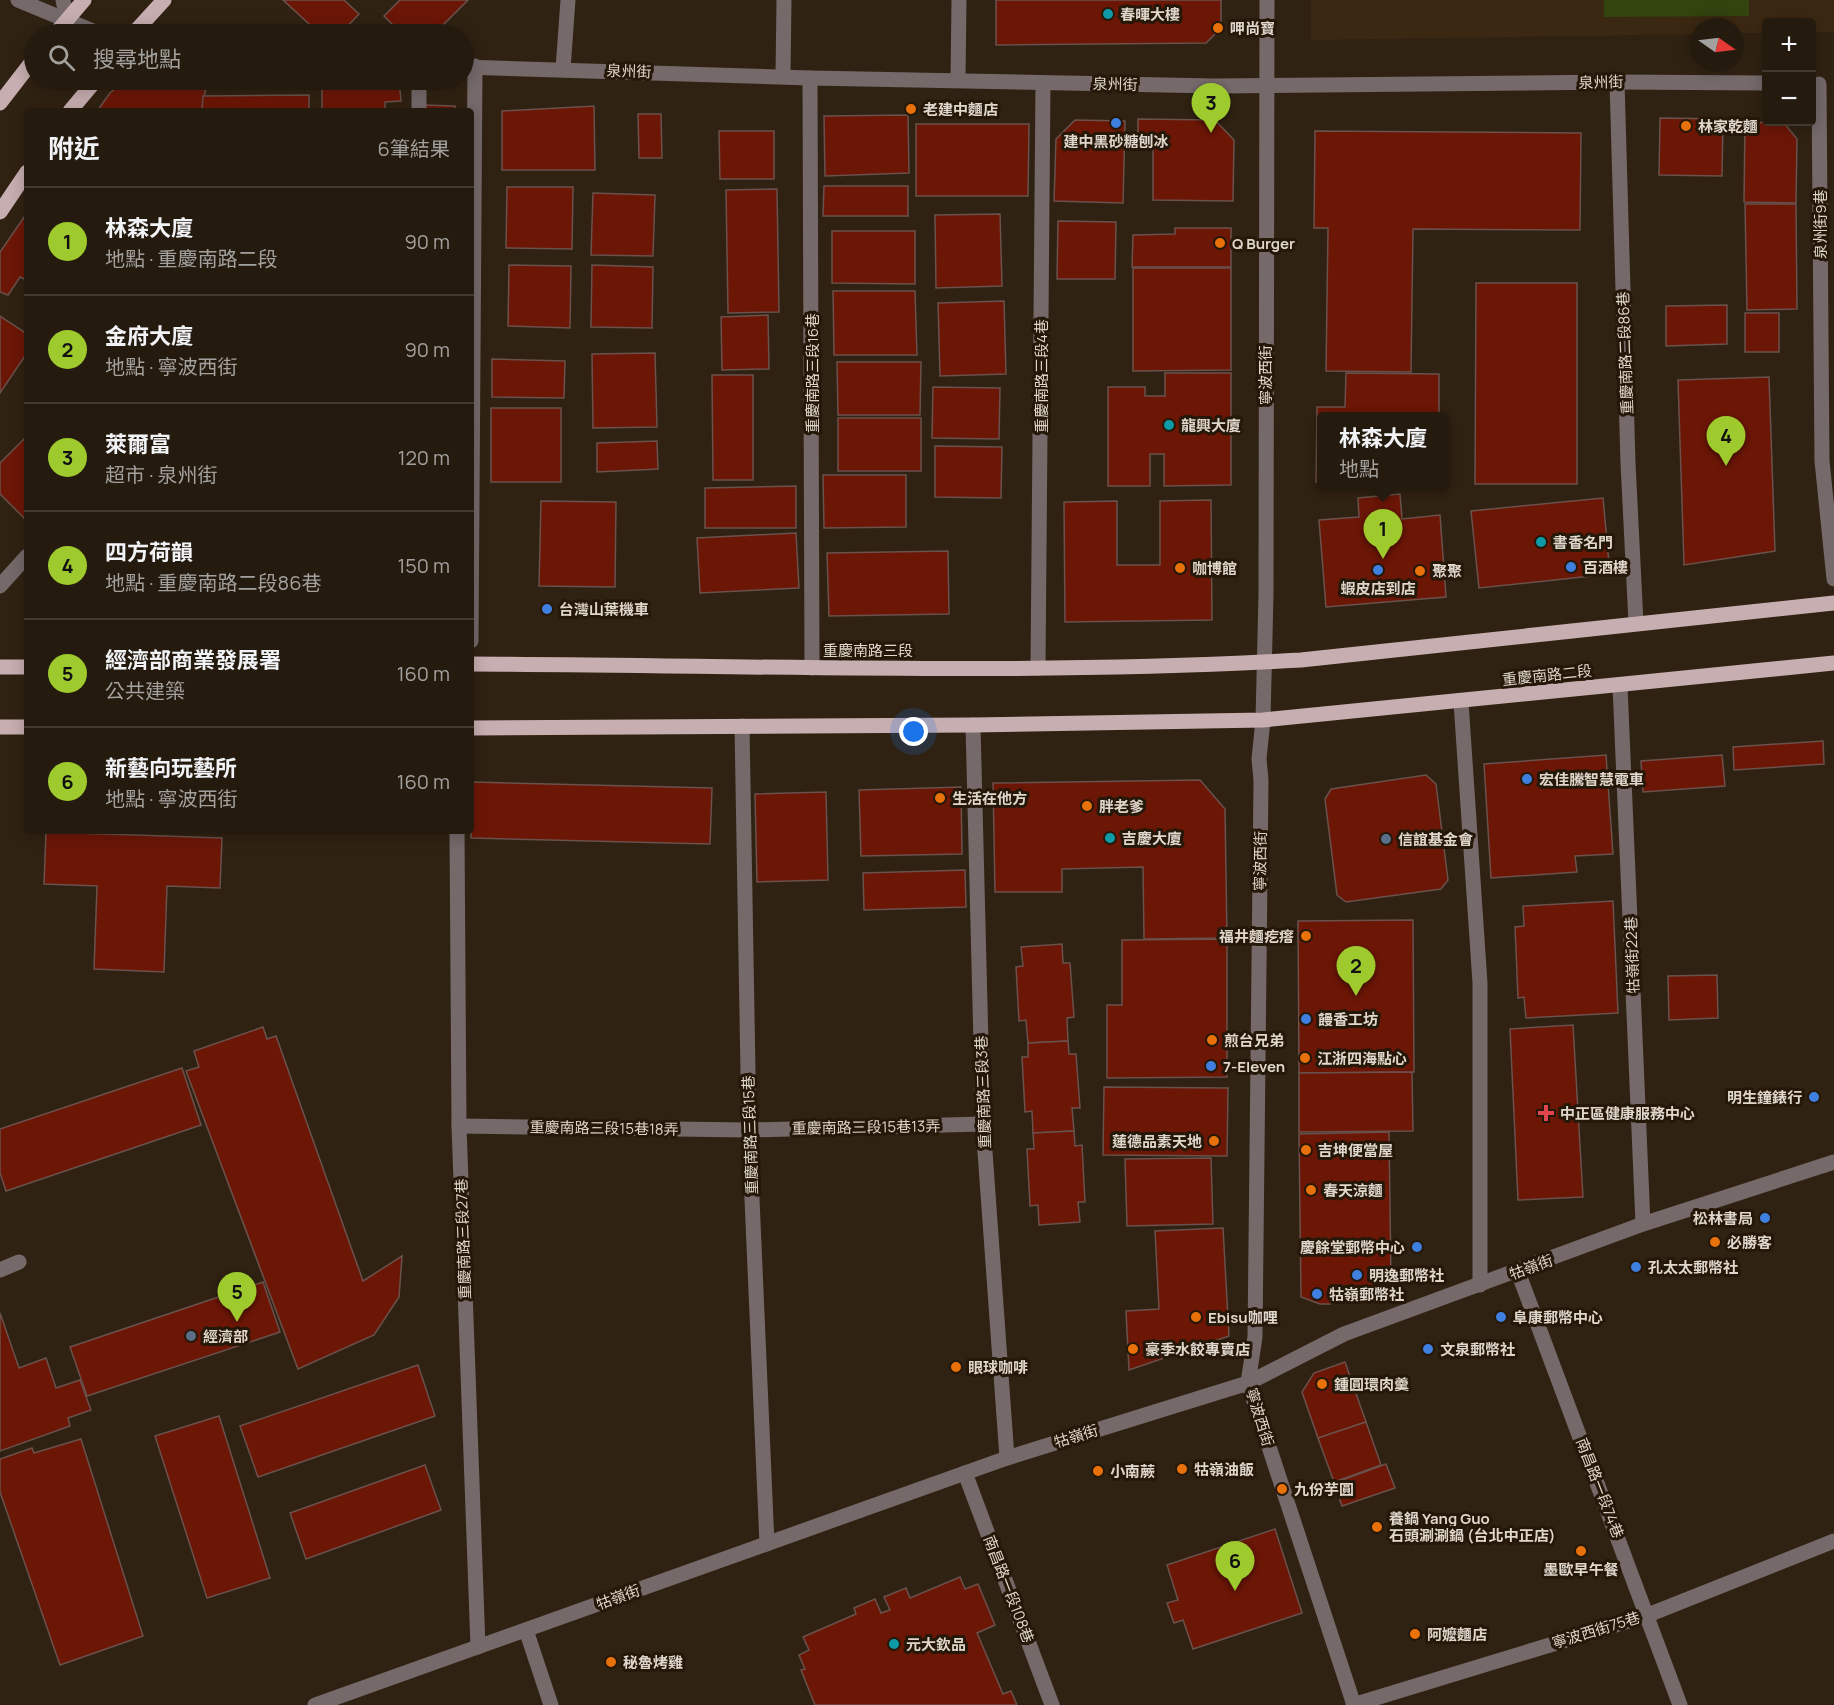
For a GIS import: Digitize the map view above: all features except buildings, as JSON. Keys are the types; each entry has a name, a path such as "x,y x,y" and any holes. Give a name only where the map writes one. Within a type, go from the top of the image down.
{"main road":[{"path":"64,24 84,0"},
{"path":"142,24 164,0"},
{"path":"0,103 24,72"},
{"path":"73,108 88,90"},
{"path":"0,212 24,176"},
{"path":"1264,662 1834,603"},
{"name":"重慶南路三段","path":"474,664 1038,668 1264,662"},
{"name":"重慶南路二段","path":"1263,720 1834,663"},
{"path":"0,667 24,667"},
{"path":"474,728 973,725 1263,720"},
{"path":"0,727 24,727"}],"street":[{"path":"18,0 79,24"},
{"path":"45,0 68,19"},
{"path":"63,0 68,19"},
{"path":"563,69 568,0"},
{"path":"783,76 784,0"},
{"path":"958,80 959,0"},
{"name":"寧波西街","path":"1267,0 1264,662 1263,720 1259,759 1261,780 1255,1337 1248,1383 1353,1705"},
{"name":"泉州街","path":"474,67 810,78 1267,86 1617,82 1762,83"},
{"name":"重慶南路三段16巷","path":"810,78 812,668"},
{"name":"重慶南路二段86巷","path":"1617,82 1628,463 1636,624"},
{"name":"重慶南路三段4巷","path":"1038,668 1043,83"},
{"name":"泉州街9巷","path":"1822,84 1822,461 1834,579"},
{"path":"419,90 419,108"},
{"path":"470,90 470,108"},
{"path":"0,586 24,559"},
{"name":"牯嶺街22巷","path":"1620,686 1643,1224"},
{"path":"1461,702 1480,983 1480,1285"},
{"name":"重慶南路三段3巷","path":"973,725 983,1124 1007,1458"},
{"name":"重慶南路三段15巷","path":"742,726 748,1130 767,1544"},
{"name":"重慶南路三段27巷","path":"457,834 459,1126 478,1647"},
{"name":"重慶南路三段15巷13弄","path":"748,1130 983,1124"},
{"name":"重慶南路三段15巷18弄","path":"459,1126 748,1130"},
{"name":"牯嶺街","path":"315,1705 1007,1458 1248,1383 1344,1334 1518,1272 1643,1224 1834,1162"},
{"path":"0,1270 19,1262"},
{"name":"南昌路一段74巷","path":"1518,1272 1680,1705"},
{"name":"南昌路一段108巷","path":"965,1473 1052,1705"},
{"name":"寧波西街75巷","path":"1353,1705 1648,1615 1834,1541"},
{"path":"526,1630 551,1705"}],"shaded area":[{"path":"1311,0 1834,0 1834,32 1816,32 1816,18 1762,18 1762,33 1744,33 1744,18 1690,18 1690,34 1311,40"}],"green space":[{"path":"1604,0 1749,0 1749,16 1604,17"}],"place":[{"name":"春暉大樓","path":"1108,14"},
{"name":"呷尚寶","path":"1218,28"},
{"name":"老建中麵店","path":"911,109"},
{"name":"建中黑砂糖刨冰","path":"1116,123"},
{"name":"林家乾麵","path":"1686,126"},
{"name":"萊爾富","path":"1211,133"},
{"name":"Q Burger","path":"1220,243"},
{"name":"龍興大廈","path":"1169,425"},
{"name":"四方荷韻","path":"1726,466"},
{"name":"書香名門","path":"1541,542"},
{"name":"林森大廈","path":"1383,559"},
{"name":"百酒樓","path":"1571,567"},
{"name":"咖博館","path":"1180,568"},
{"name":"蝦皮店到店","path":"1378,570"},
{"name":"聚聚","path":"1420,571"},
{"name":"台灣山葉機車","path":"547,609"},
{"name":"宏佳騰智慧電車","path":"1527,779"},
{"name":"生活在他方","path":"940,798"},
{"name":"胖老爹","path":"1087,806"},
{"name":"吉慶大廈","path":"1110,838"},
{"name":"信誼基金會","path":"1386,839"},
{"name":"福井麵疙瘩","path":"1306,936"},
{"name":"金府大廈","path":"1356,996"},
{"name":"饅香工坊","path":"1306,1019"},
{"name":"煎台兄弟","path":"1212,1040"},
{"name":"江浙四海點心","path":"1305,1058"},
{"name":"7-Eleven","path":"1211,1066"},
{"name":"明生鐘錶行","path":"1814,1097"},
{"name":"中正區健康服務中心","path":"1546,1113"},
{"name":"蓮德品素天地","path":"1214,1141"},
{"name":"吉坤便當屋","path":"1306,1150"},
{"name":"春天涼麵","path":"1311,1190"},
{"name":"松林書局","path":"1765,1218"},
{"name":"必勝客","path":"1715,1242"},
{"name":"慶餘堂郵幣中心","path":"1417,1247"},
{"name":"孔太太郵幣社","path":"1636,1267"},
{"name":"明逸郵幣社","path":"1357,1275"},
{"name":"牯嶺郵幣社","path":"1317,1294"},
{"name":"Ebisu咖哩","path":"1196,1317"},
{"name":"阜康郵幣中心","path":"1501,1317"},
{"name":"經濟部商業發展署","path":"237,1322"},
{"name":"經濟部","path":"191,1336"},
{"name":"豪季水餃專賣店","path":"1133,1349"},
{"name":"文泉郵幣社","path":"1428,1349"},
{"name":"眼球咖啡","path":"956,1367"},
{"name":"鍾圓環肉羹","path":"1322,1384"},
{"name":"牯嶺油飯","path":"1182,1469"},
{"name":"小南蕨","path":"1098,1471"},
{"name":"九份芋圓","path":"1282,1489"},
{"name":"養鍋 Yang Guo 石頭涮涮鍋 (台北中正店)","path":"1377,1527"},
{"name":"墨歐早午餐","path":"1581,1551"},
{"name":"新藝向玩藝所","path":"1235,1591"},
{"name":"阿嬤麵店","path":"1415,1634"},
{"name":"元大欽品","path":"894,1644"},
{"name":"秘魯烤雞","path":"611,1662"}]}
